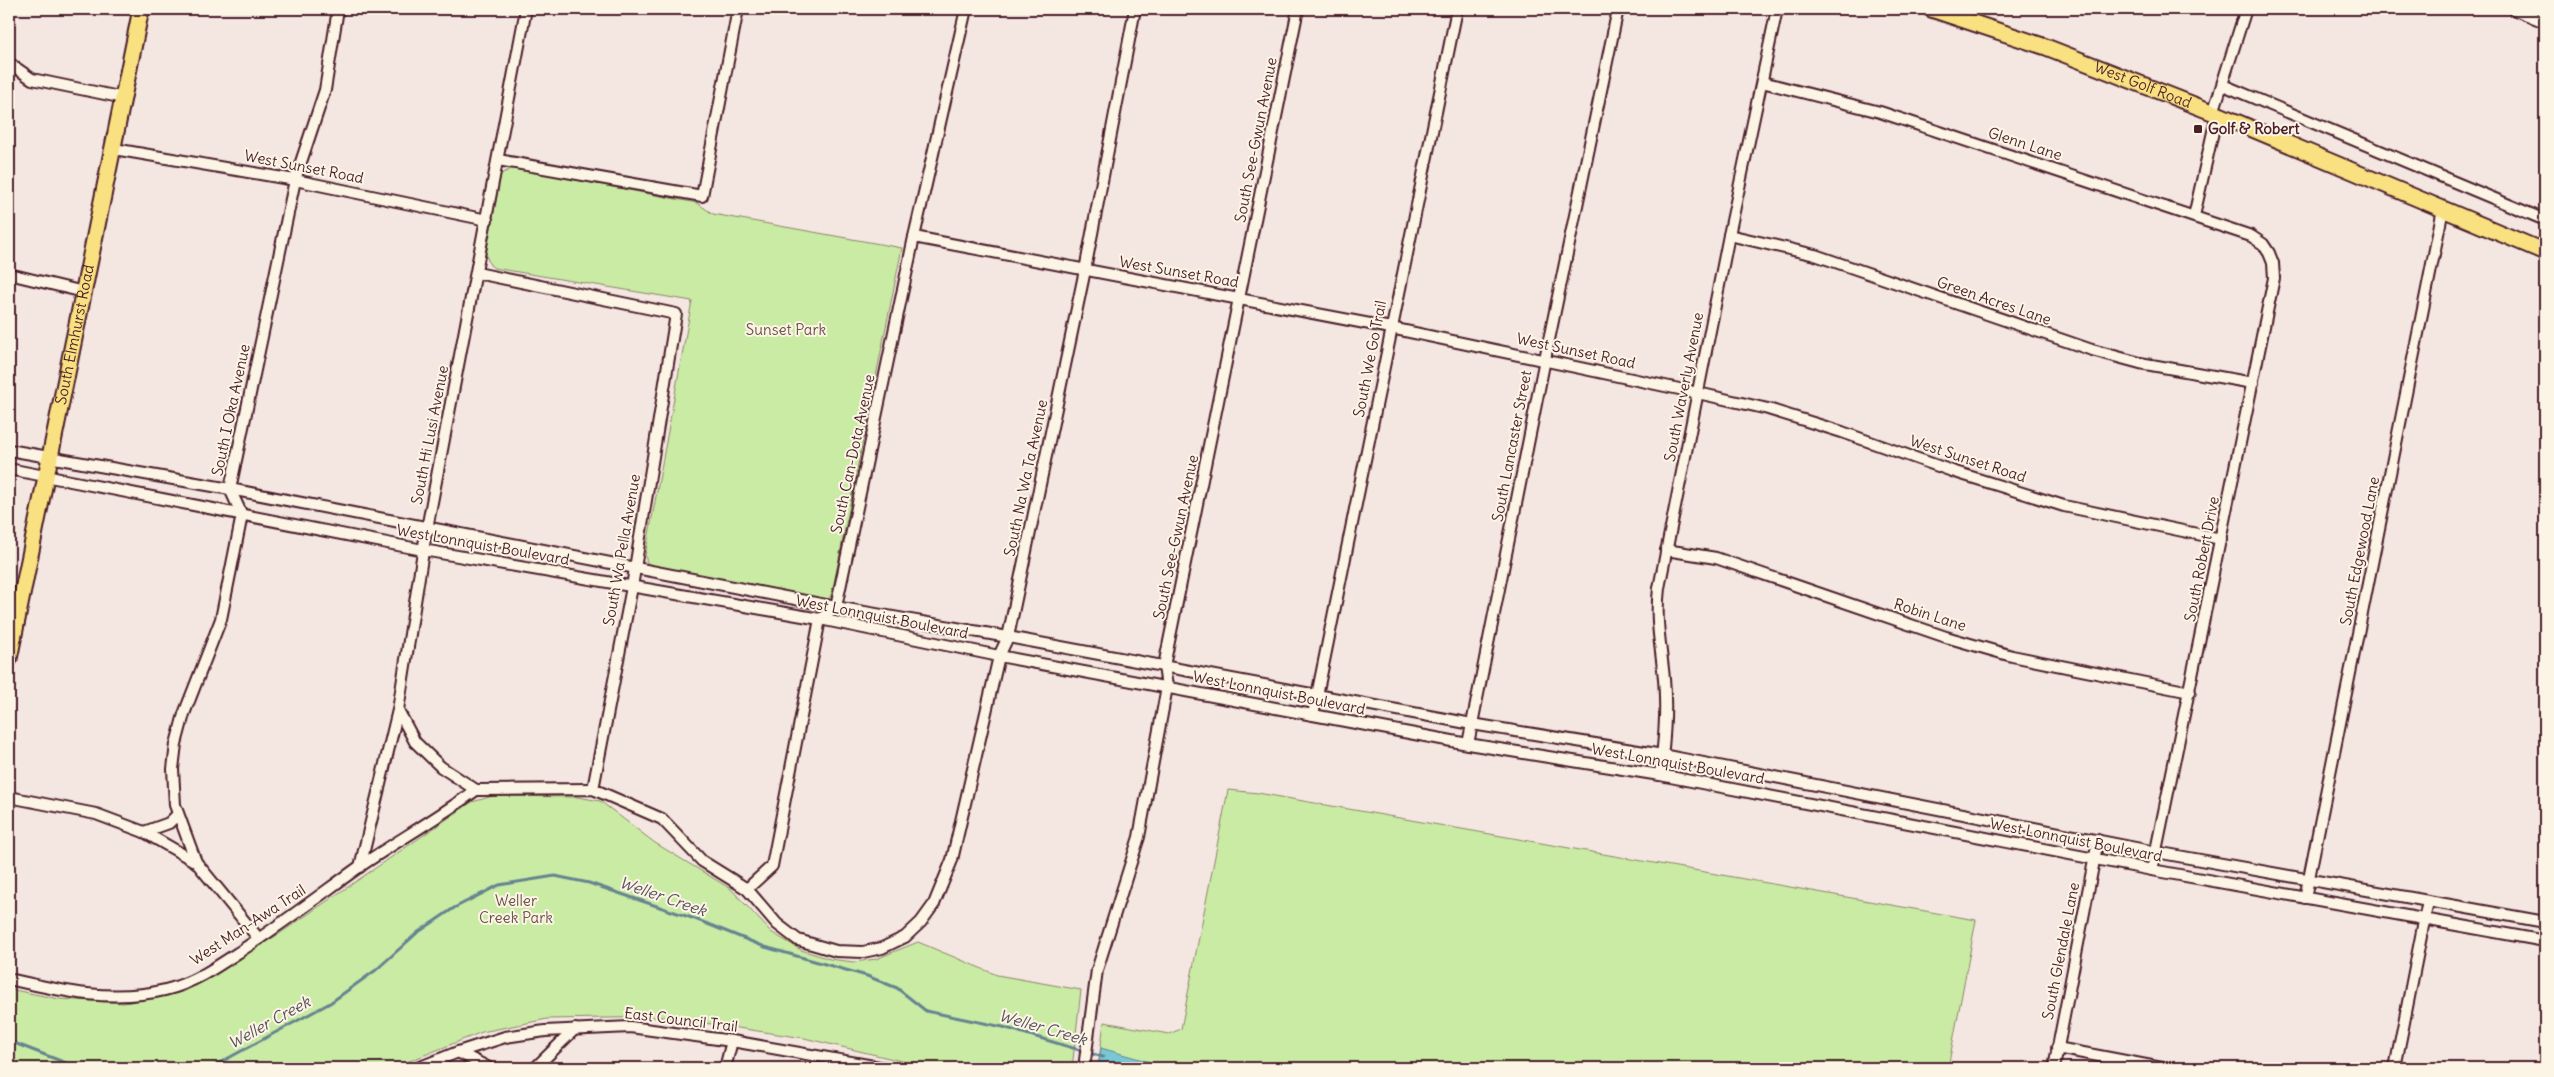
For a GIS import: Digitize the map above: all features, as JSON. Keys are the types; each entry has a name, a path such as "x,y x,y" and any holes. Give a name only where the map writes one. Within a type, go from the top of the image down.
{"main road":[{"name":"South Elmhurst Road","path":"9,659 142,9"},
{"name":"West Golf Road","path":"1931,9 2046,47 2215,114 2545,252"}],"street":[{"name":"South I Oka Avenue","path":"242,514 230,489 295,180 325,90 338,9"},
{"name":"South Hi Lusi Avenue","path":"360,867 398,710 423,550 526,9"},
{"path":"498,160 702,196 738,9"},
{"name":"South Can-Dota Avenue","path":"836,607 914,237 966,9"},
{"name":"South Na Wa Ta Avenue","path":"748,889 776,924 798,940 836,951 863,952 882,948 905,937 921,922 934,904 952,860 999,656 1008,637 1085,270 1135,9"},
{"name":"South See-Gwun Avenue","path":"1084,1068 1097,970 1139,837 1167,687 1164,666 1298,9"},
{"name":"South We Go Trail","path":"1313,715 1457,9"},
{"name":"South Lancaster Street","path":"1468,744 1545,359 1618,9"},
{"name":"South Waverly Avenue","path":"1660,774 1663,756 1666,701 1656,613 1666,550 1729,235 1777,9"},
{"path":"2194,216 2215,114 2246,9"},
{"path":"2513,9 2545,22"},
{"path":"9,63 32,79 124,98"},
{"name":"Glenn Lane","path":"1762,82 1880,112 2194,216 2251,236 2263,244 2269,253"},
{"path":"2223,85 2545,220"},
{"name":"West Sunset Road","path":"114,149 295,180 487,220"},
{"name":"South Edgewood Lane","path":"2305,898 2443,209"},
{"name":"Green Acres Lane","path":"1729,235 1814,255 2092,350 2140,363 2253,383"},
{"name":"West Sunset Road","path":"914,237 1239,298 1545,359 1768,409 2064,506 2222,539"},
{"name":"South Robert Drive","path":"2152,870 2222,539 2274,278 2273,263 2269,253"},
{"name":"South Wa Pella Avenue","path":"477,273 676,314 632,587 592,789"},
{"path":"9,274 84,292"},
{"name":"West Lonnquist Boulevard","path":"9,450 230,489 836,607 1008,637 1472,724 1663,756 2156,852 2545,922"},
{"name":"West Lonnquist Boulevard","path":"9,469 46,478 423,550 820,619 999,656 1468,744 1660,774 2152,870 2545,941"},
{"path":"242,514 221,619 184,714 176,744 173,769 175,805 196,862 259,939"},
{"name":"Robin Lane","path":"1666,550 1716,558 1946,637 2012,656 2190,692"},
{"path":"398,710 416,742 441,767 476,790 592,789 662,819 702,861 748,889 772,866 820,619 836,607"},
{"name":"West Man-Awa Trail","path":"9,979 72,993 107,996 165,990 187,983 217,967 259,939 360,867 476,790"},
{"path":"9,797 96,814 144,832 196,862"},
{"path":"144,832 169,823 178,814"},
{"name":"South Glendale Lane","path":"2054,1068 2098,840"},
{"path":"2395,1068 2428,901"},
{"name":"East Council Trail","path":"418,1068 458,1052 505,1037 575,1029 630,1027 732,1041 885,1068"},
{"path":"534,1068 575,1029"},
{"path":"725,1068 732,1041"},
{"path":"2057,1048 2162,1068"},
{"path":"458,1052 489,1068"}],"green space":[{"name":"Sunset Park","path":"513,168 697,203 713,214 902,248 832,593 829,599 648,565 645,556 692,301 494,268 490,265 486,255 501,174"},
{"path":"1228,790 1258,793 1976,920 1948,1068 1098,1068 1104,1022 1169,1034 1181,1029"},
{"name":"Weller Creek Park","path":"493,796 578,797 600,801 655,843 731,889 771,932 801,950 830,959 854,962 876,959 918,942 997,975 1081,990 1072,1068 931,1068 804,1038 665,1017 547,1019 482,1032 392,1068 9,1068 9,989 59,999 124,1003 183,992 279,934 472,802"}],"water":[{"path":"1101,1048 1171,1068 1098,1068"}],"waterway":[{"name":"Weller Creek","path":"210,1068 330,1003 376,970 417,933 454,908 499,885 555,876 589,883 695,919 765,947 867,976 897,988 926,1011 1003,1027 1103,1057"},
{"name":"Weller Creek","path":"9,1041 79,1068"}],"place":[{"name":"Golf & Robert","path":"2198,129"}]}
